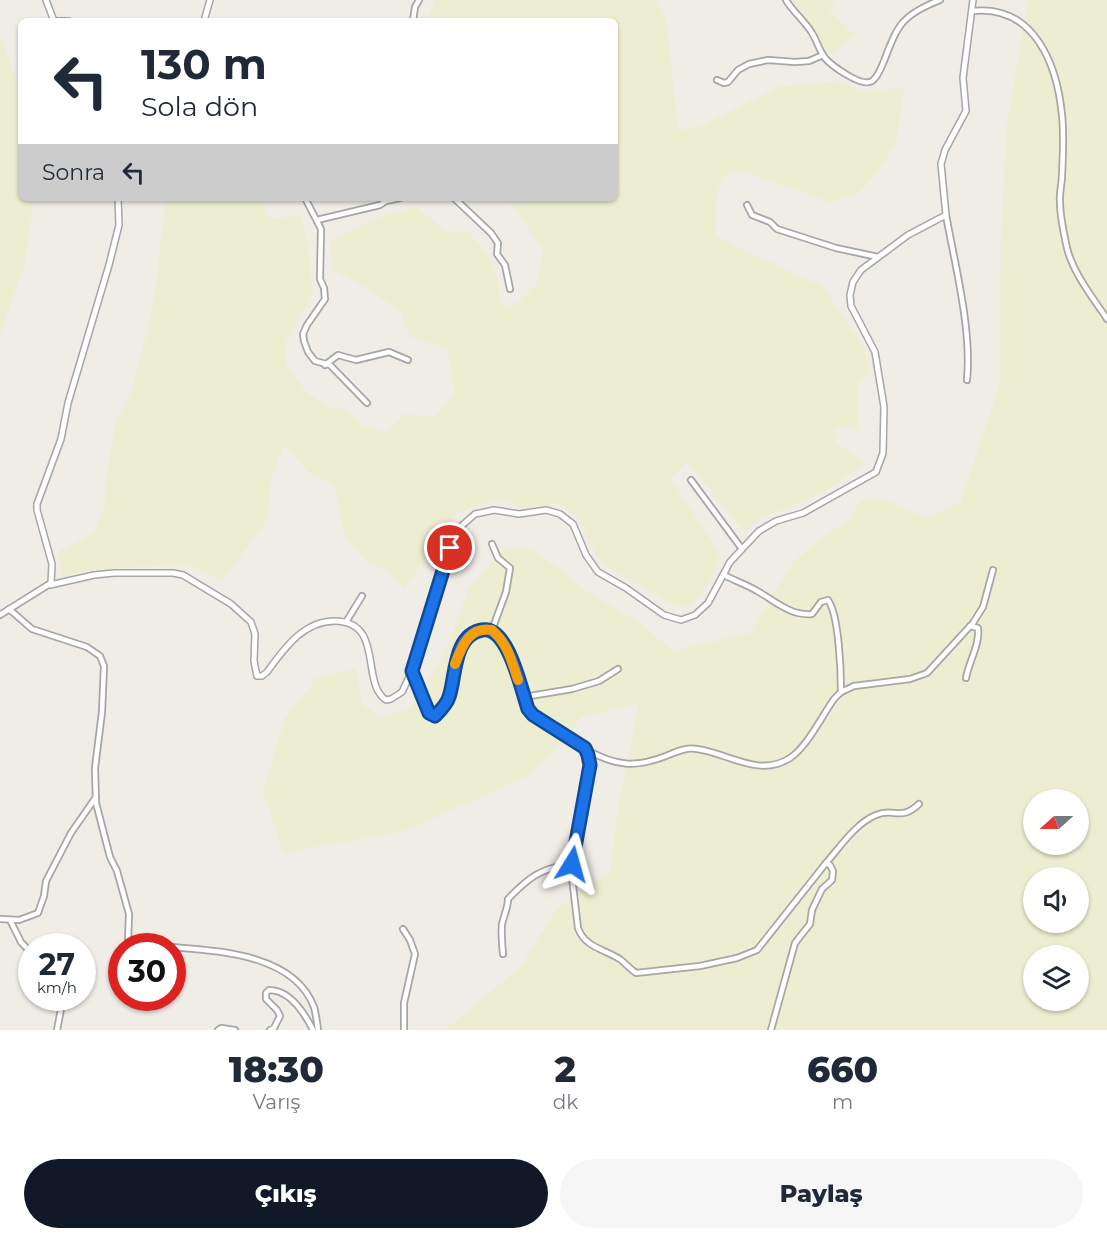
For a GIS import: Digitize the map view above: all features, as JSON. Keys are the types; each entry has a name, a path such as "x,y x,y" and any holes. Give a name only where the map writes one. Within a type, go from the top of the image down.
{"street":[{"path":"46,0 53,18"},
{"path":"205,18 210,0"},
{"path":"413,18 419,0"},
{"path":"786,0 812,33 823,55 839,69 862,83 870,83 881,68 896,29 916,9 940,0"},
{"path":"967,380 967,338 946,215 941,164 945,150 966,111 963,78 973,0"},
{"path":"972,11 989,9 1003,12 1021,22 1042,46 1058,91 1062,115 1062,177 1059,204 1067,249 1089,295 1101,307 1107,319"},
{"path":"717,80 728,82 745,65 759,61 809,61 823,55"},
{"path":"50,585 52,564 37,504 61,439 69,403 112,254 118,225 118,201"},
{"path":"306,201 321,229 320,279 325,299 303,334 308,352 315,361 330,365 367,403"},
{"path":"317,220 380,205 386,201"},
{"path":"457,201 491,233 498,243 497,255 506,265 510,289"},
{"path":"747,205 752,215 770,222 777,229 836,248 878,257"},
{"path":"0,615 50,585 94,575 173,573 183,575 231,604 251,622 255,631 257,676 262,676 267,672 289,643 304,631 325,621 346,622 356,627 363,636 370,655 375,686 383,699 392,699 402,692 412,671 454,538 462,525 475,514 483,511 494,510 519,514 546,510 566,517 573,524 586,555 598,572 626,588 664,615 675,620 688,619 701,610 711,598 730,562 765,526 803,513 876,472 883,453 885,419 873,346 857,319 850,299 853,282 857,273 908,235 946,215"},
{"path":"325,364 338,355 356,360 389,352 408,360"},
{"path":"691,480 742,549"},
{"path":"492,544 498,558 510,568 506,592 492,630"},
{"path":"412,671 429,713 435,716 448,699 454,665 463,644 476,631 492,630 507,648 528,709 533,715 602,758 620,764 634,765 696,748 746,764 766,766 789,759 800,750 841,692 854,686 910,680 927,673 970,626 984,607 993,570"},
{"path":"724,575 759,592 788,610 803,615 812,614 821,602 828,600 833,606 836,624 841,692"},
{"path":"346,622 362,596"},
{"path":"9,609 32,629 87,647 100,656 104,666 102,711 95,768 96,797 110,856 117,871 129,914 129,933"},
{"path":"966,678 968,665 980,638 978,628 970,626"},
{"path":"524,697 572,689 599,681 618,669"},
{"path":"585,748 590,765 572,864 578,928 580,936 588,944 621,960 636,973 700,966 737,958 757,950 825,863 856,830 875,815 906,814 919,804"},
{"path":"0,919 19,920 38,913 46,881 71,833 96,797"},
{"path":"771,1030 795,943 810,924 812,910 822,889 832,880 833,871 830,865 825,863"},
{"path":"503,954 502,930 508,909 508,899 526,881 542,870 572,864"},
{"path":"10,920 18,936"},
{"path":"403,928 415,954 404,1003 404,1030"},
{"path":"186,948 225,952 265,962 291,978 302,989 313,1007 318,1030"},
{"path":"270,1030 280,1016 266,999 266,993 269,990 279,990 290,997 309,1021 313,1030"},
{"path":"57,1030 61,1011"},
{"path":"218,1030 220,1028 235,1030"}],"green space":[{"path":"435,0 656,0 666,17 678,131 702,125 778,87 839,81 864,93 904,87 896,142 877,173 858,193 830,202 739,170 721,178 716,203 716,235 738,248 823,286 864,346 869,375 857,384 859,431 836,426 837,444 865,463 827,490 788,508 758,518 745,533 687,461 671,479 720,554 711,581 690,606 679,607 617,573 599,560 577,517 563,506 553,503 527,509 502,500 457,513 404,589 390,572 366,561 346,539 334,484 310,474 284,445 271,478 268,518 223,581 189,565 92,570 62,577 58,551 94,533 105,504 105,483 116,422 131,392 147,333 156,285 166,201 261,201 270,219 301,215 307,241 313,295 286,342 286,364 306,392 329,408 346,409 363,426 387,432 404,414 434,417 455,394 447,348 410,337 401,313 375,293 332,269 330,241 384,215 417,207 446,232 468,231 489,257 498,281 500,303 508,307 518,302 536,285 543,251 511,201 618,201 618,18 428,18"},
{"path":"793,0 836,0 829,11 854,34 832,54 823,45"},
{"path":"1028,0 1107,0 1107,1030 445,1030 522,965 557,908 610,872 619,803 639,704 582,717 532,774 407,830 283,853 263,792 285,718 317,678 356,668 362,703 380,718 409,709 443,657 469,588 506,546 535,551 588,592 639,622 673,651 750,633 793,562 823,537 850,520 860,500 886,500 926,518 961,502 999,387 1001,235 1007,125"},
{"path":"0,35 18,84 18,201 34,201 25,263 0,335"}],"slow traffic":[{"path":"455,664 469,636 476,631 492,630 507,648 518,680"}],"route":[{"path":"450,548 412,671 424,703 429,713 435,716 448,699 454,665 469,636 476,631 486,629 492,630 500,637 507,648 528,709 533,715 585,748 588,755 590,765 574,841 572,864"}]}
